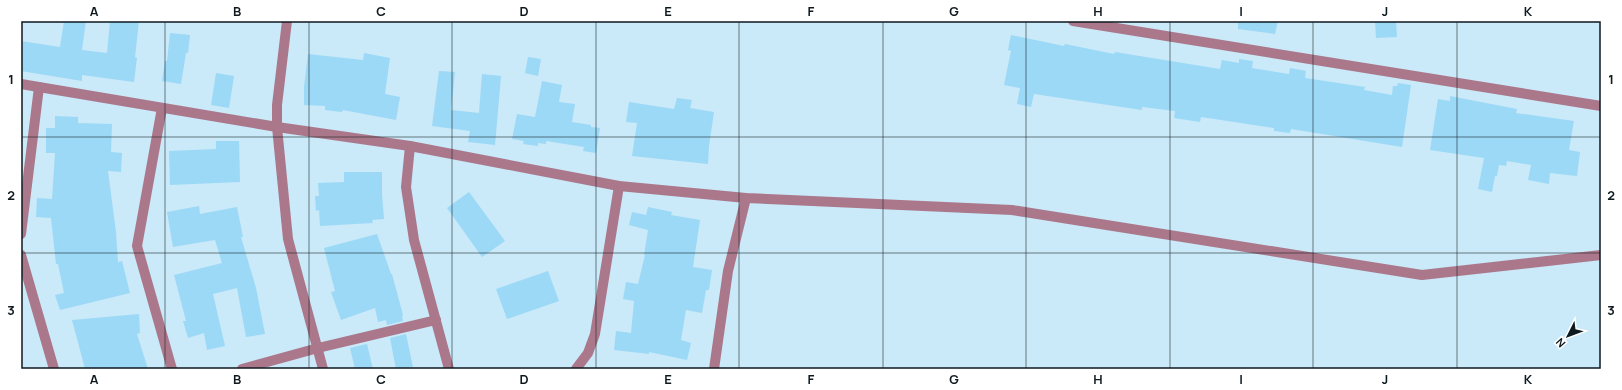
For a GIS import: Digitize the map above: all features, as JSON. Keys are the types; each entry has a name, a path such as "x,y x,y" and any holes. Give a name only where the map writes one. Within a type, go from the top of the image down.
{"street":[{"path":"287,21 277,105 277,127 288,239 323,369"},
{"path":"1073,21 1601,106"},
{"path":"21,84 277,127 410,146 619,186 746,198 1012,210 1422,275 1601,256"},
{"path":"21,234 39,87"},
{"path":"162,108 137,246 172,369"},
{"path":"410,146 406,187 414,240 449,369"},
{"path":"576,369 588,353 595,334 619,186"},
{"path":"714,369 728,270 746,198"},
{"path":"21,255 24,274 54,369"},
{"path":"242,369 318,348 436,320"}],"building":[{"path":"64,21 86,21 82,50 107,53 110,21 139,21 134,82 82,75 82,81 21,71 21,41 60,47"},
{"path":"1238,21 1278,21 1275,34 1238,29"},
{"path":"1375,21 1396,21 1397,37 1376,38"},
{"path":"170,33 190,35 188,53 186,53 181,84 162,81 165,61 167,61"},
{"path":"1011,35 1064,46 1065,44 1114,54 1115,52 1220,69 1222,60 1239,63 1239,59 1253,61 1252,68 1289,74 1290,68 1306,71 1305,78 1365,87 1364,90 1392,95 1393,86 1397,86 1398,83 1411,85 1402,147 1291,129 1290,133 1274,131 1274,128 1201,117 1200,122 1174,118 1175,111 1142,107 1142,110 1034,94 1031,107 1017,104 1020,88 1004,85 1011,51 1008,50"},
{"path":"364,53 390,58 385,94 400,97 396,120 343,110 342,112 325,110 325,106 304,105 304,87 308,54 363,60"},
{"path":"528,57 541,59 538,76 525,73"},
{"path":"439,71 455,72 451,110 479,113 482,74 501,76 495,145 468,142 470,131 432,126"},
{"path":"216,73 234,76 229,108 211,105"},
{"path":"542,81 562,85 559,102 575,104 572,122 600,128 596,153 583,151 584,147 546,141 546,144 538,143 538,146 523,144 524,141 512,139 517,114 535,117"},
{"path":"1450,96 1517,109 1516,113 1574,121 1569,150 1580,152 1577,176 1550,173 1549,184 1528,180 1531,165 1507,161 1506,166 1499,165 1492,192 1478,189 1484,158 1430,150 1438,99 1450,101"},
{"path":"677,98 692,100 690,108 714,112 708,164 632,156 637,123 626,122 629,102 674,109"},
{"path":"55,116 78,117 78,123 112,124 111,152 122,153 121,172 108,171 116,232 118,262 122,261 130,293 60,310 55,295 64,293 58,264 56,264 51,218 36,217 37,198 52,199 55,153 46,153 46,128 55,128"},
{"path":"216,141 239,141 240,182 170,185 169,151 216,149"},
{"path":"344,172 382,172 384,219 372,220 373,223 320,226 319,210 316,211 315,196 319,196 318,183 344,182"},
{"path":"469,192 505,241 482,257 447,208"},
{"path":"199,206 200,214 237,207 243,237 241,237 256,288 265,334 246,337 237,288 213,294 225,346 207,350 204,333 188,338 183,321 186,321 174,275 222,263 215,240 173,247 167,212"},
{"path":"648,207 672,212 671,215 700,220 693,267 712,270 709,290 706,290 702,313 686,310 681,340 691,343 687,360 649,352 649,354 614,350 616,331 631,333 634,301 623,299 626,282 638,284 645,255 648,230 629,225 632,212 646,215"},
{"path":"377,234 392,274 403,315 403,321 387,325 386,320 378,322 375,308 341,320 331,292 335,291 324,248"},
{"path":"548,271 559,301 507,319 496,289"},
{"path":"139,314 140,333 137,334 148,369 85,369 72,320"},
{"path":"406,334 413,367 396,369 390,338"},
{"path":"367,344 373,369 355,369 350,348"}]}
